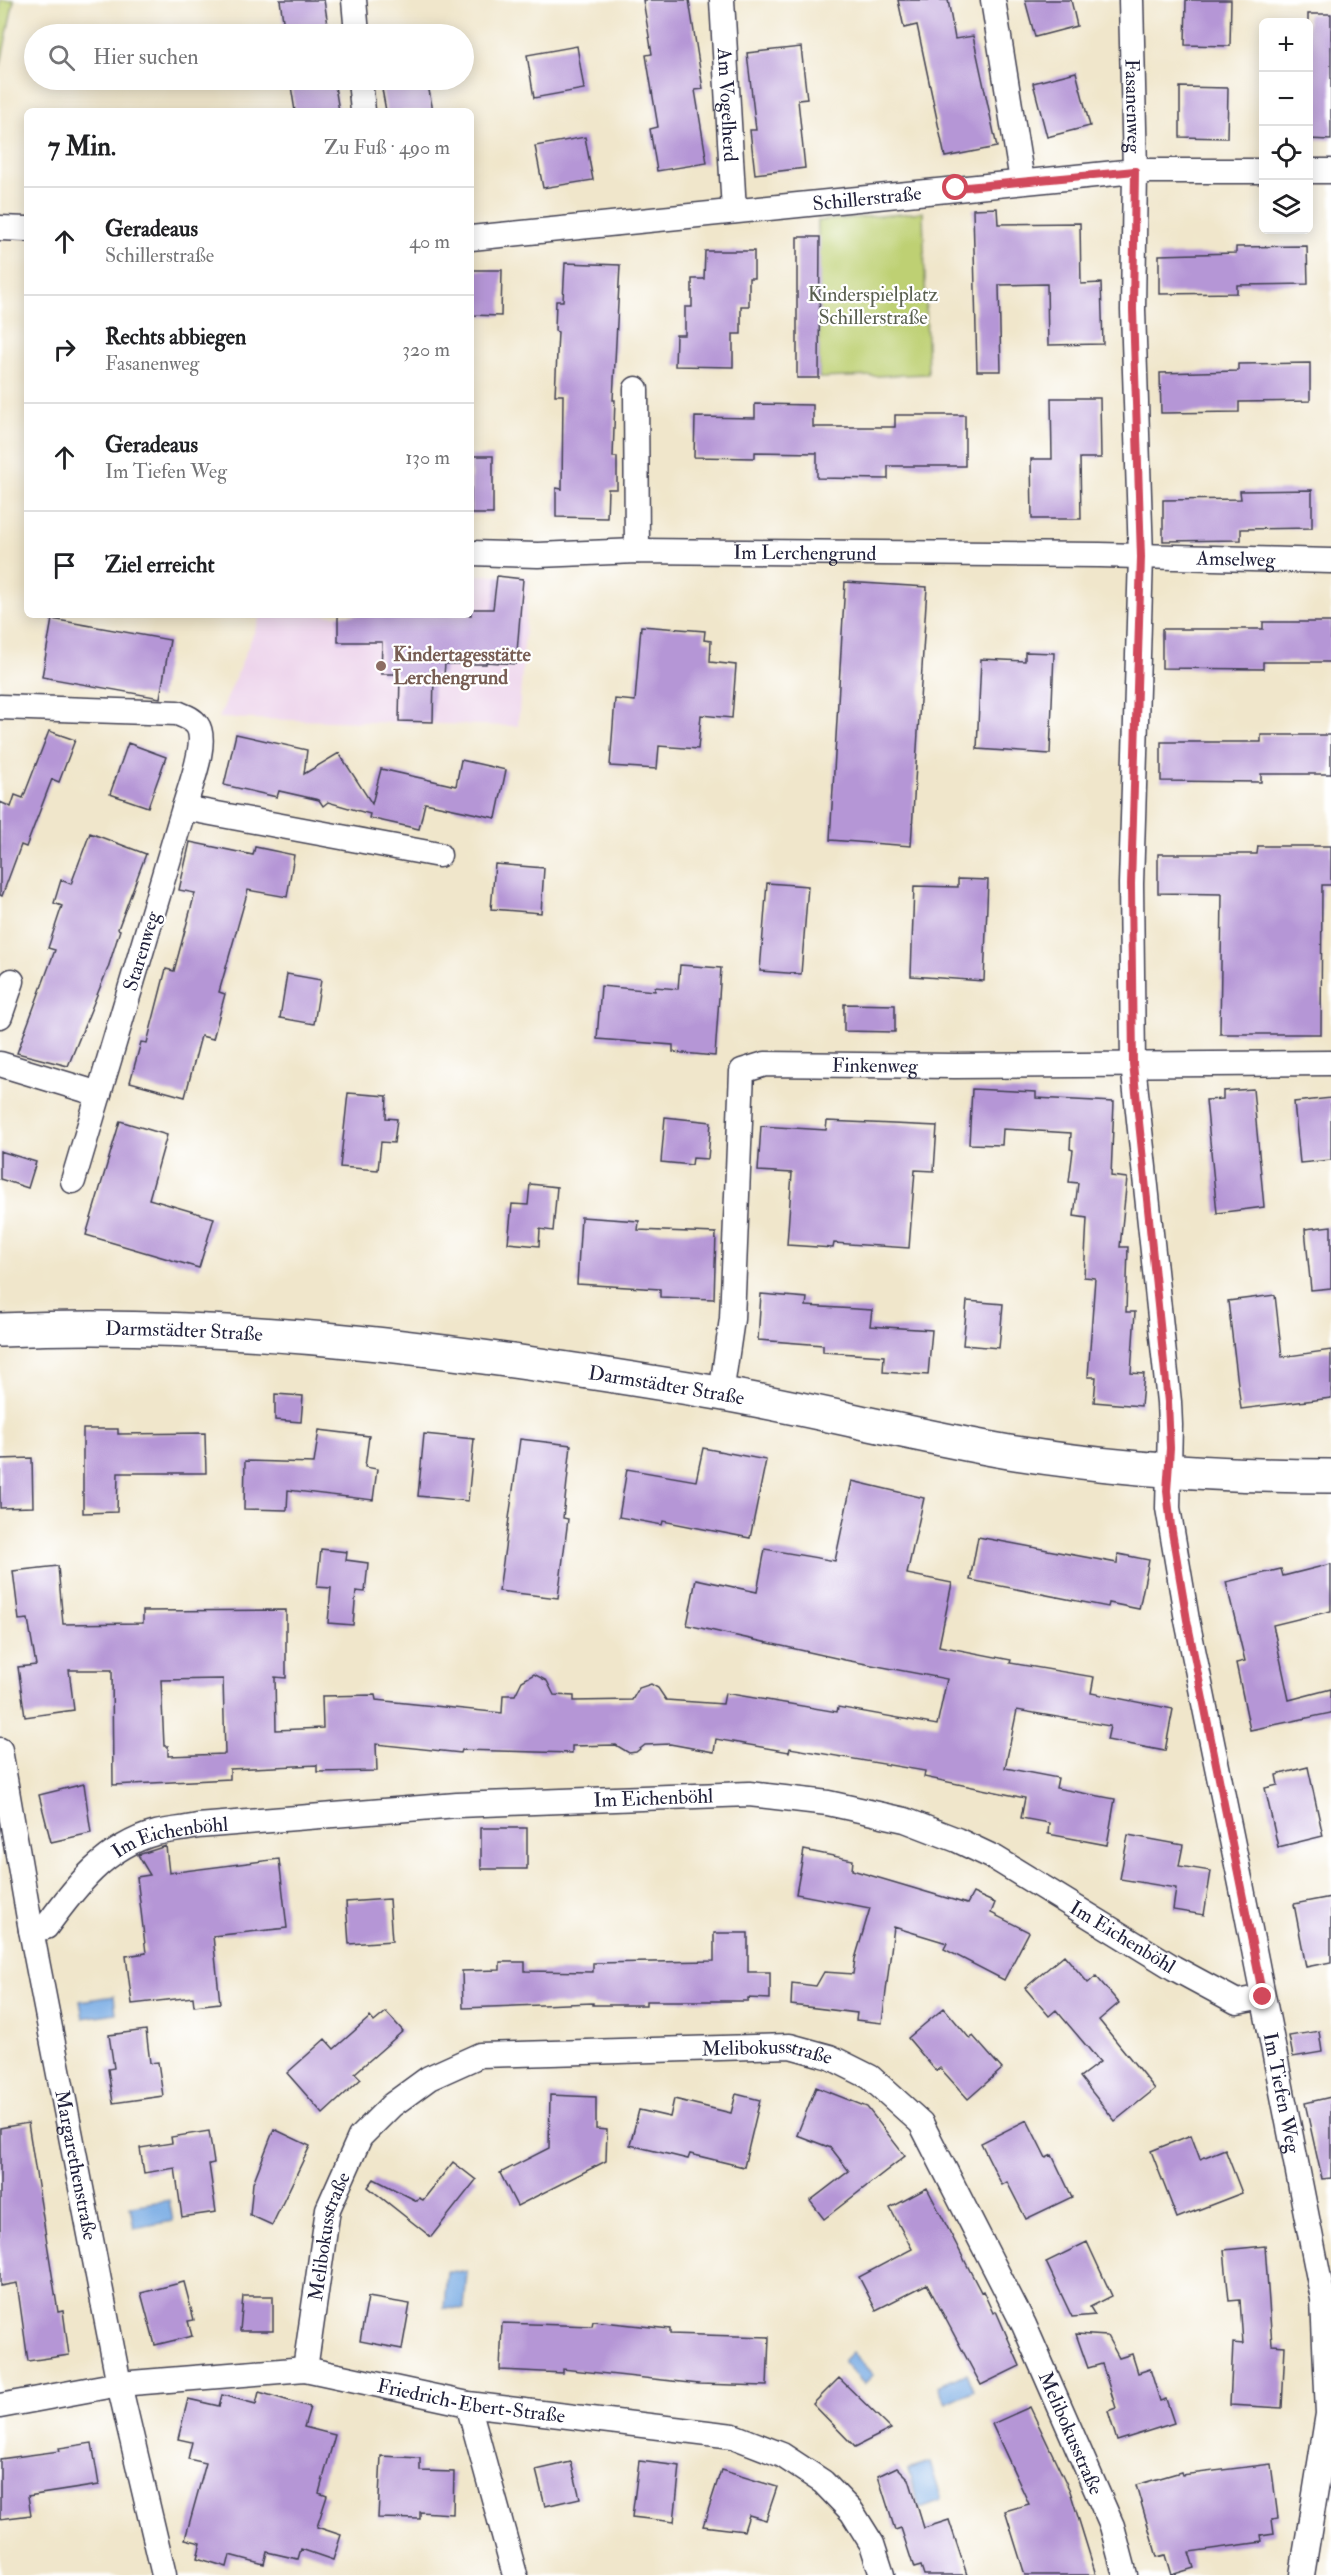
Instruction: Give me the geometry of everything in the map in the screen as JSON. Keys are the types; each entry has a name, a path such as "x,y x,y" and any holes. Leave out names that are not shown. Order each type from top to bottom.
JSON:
{"main road":[{"name":"Darmstädter Straße","path":"0,1330 153,1329 294,1336 458,1353 722,1394 987,1448 1068,1461 1169,1471 1331,1476"}],"street":[{"path":"354,0 356,24"},
{"name":"Am Vogelherd","path":"722,0 734,211"},
{"path":"993,0 1022,181"},
{"name":"Fasanenweg","path":"1131,0 1135,171 1133,310 1141,557 1131,884 1133,1064 1168,1402 1169,1471"},
{"path":"361,90 363,108"},
{"name":"Schillerstraße","path":"474,238 1135,171 1259,171"},
{"path":"1313,171 1331,171"},
{"path":"0,228 24,229"},
{"path":"636,389 637,551"},
{"name":"Im Lerchengrund","path":"474,553 538,555 637,551 1141,557"},
{"name":"Amselweg","path":"1141,557 1331,561"},
{"name":"Starenweg","path":"0,706 177,712 198,725 202,737 184,808 73,1181"},
{"path":"184,808 439,855"},
{"path":"0,1016 12,981"},
{"name":"Finkenweg","path":"722,1394 732,1319 742,1071 765,1064 1331,1063"},
{"path":"0,1064 99,1094"},
{"name":"Im Tiefen Weg","path":"1169,1471 1168,1508 1187,1620 1323,2299 1328,2414 1302,2575"},
{"name":"Margarethenstraße","path":"0,1750 31,1930 119,2384 164,2575"},
{"name":"Im Eichenböhl","path":"31,1930 46,1927 76,1884 118,1850 155,1833 198,1827 457,1805 749,1794 828,1803 894,1817 957,1840 995,1858 1174,1968 1237,2002 1263,1997"},
{"name":"Melibokusstraße","path":"305,2369 328,2209 360,2137 392,2105 429,2078 480,2055 790,2046 830,2057 870,2078 921,2123 1024,2325 1112,2526 1125,2575"},
{"name":"Friedrich-Ebert-Straße","path":"0,2406 119,2384 305,2369 468,2404 733,2436 763,2446 823,2482 852,2512 872,2544 882,2575"},
{"path":"468,2404 515,2575"}],"shaded area":[{"name":"Kindertagesstätte Lerchengrund","path":"474,575 529,576 518,726 219,718 260,618 474,618"}],"green space":[{"path":"0,0 14,0 0,68"},
{"name":"Kinderspielplatz Schillerstraße","path":"923,212 928,374 819,378 818,221"}],"water":[{"path":"114,1996 116,2013 83,2018 80,2001"},
{"path":"169,2200 173,2221 134,2228 130,2206"},
{"path":"447,2271 467,2272 464,2309 444,2308"},
{"path":"852,2352 873,2375 864,2384 843,2361"},
{"path":"967,2373 974,2390 946,2403 938,2386"},
{"path":"930,2463 942,2500 920,2508 908,2470"}],"building":[{"path":"280,0 324,0 328,24 284,24"},
{"path":"643,0 689,0 703,89 695,90 707,163 657,171 650,129 658,127 646,55 652,54"},
{"path":"898,0 948,0 955,39 973,36 997,147 945,157 917,25 904,28"},
{"path":"1025,0 1071,0 1077,26 1035,37"},
{"path":"1186,0 1231,0 1230,46 1185,45"},
{"path":"1308,14 1331,14 1331,140 1313,139 1313,18 1308,18"},
{"path":"577,46 584,89 534,98 527,55"},
{"path":"801,47 807,99 798,100 805,168 755,174 750,130 756,130 747,53"},
{"path":"1076,72 1090,126 1047,137 1033,83"},
{"path":"1180,87 1228,88 1227,138 1180,137"},
{"path":"292,90 336,90 339,108 295,108"},
{"path":"382,90 429,90 432,108 385,108"},
{"path":"585,137 593,180 543,188 535,146"},
{"path":"997,208 998,224 1080,223 1081,284 1101,283 1103,344 1048,345 1047,284 999,285 1001,371 977,371 973,209"},
{"path":"797,237 820,237 819,378 797,378"},
{"path":"1307,246 1308,284 1237,285 1237,293 1159,294 1159,255 1236,253 1236,247"},
{"path":"705,251 754,251 754,278 749,278 749,306 741,306 741,334 733,334 733,367 675,366 676,335 685,335 685,307 692,307 692,279 704,279"},
{"path":"565,263 620,265 613,400 615,400 613,457 617,457 617,489 608,489 607,518 556,517 556,488 562,489 563,395 555,395 558,332 555,331 556,301 563,301"},
{"path":"474,270 502,270 501,316 474,315"},
{"path":"1310,363 1310,401 1239,402 1239,412 1161,413 1160,373 1238,371 1238,364"},
{"path":"1051,398 1100,398 1101,458 1080,458 1081,519 1032,519 1031,459 1052,459"},
{"path":"755,404 813,405 813,427 895,427 895,415 965,415 965,466 888,466 888,479 817,478 817,453 755,452 755,458 694,457 695,417 755,418"},
{"path":"474,456 493,456 493,514 474,514"},
{"path":"1312,490 1312,528 1241,529 1241,540 1163,541 1163,500 1241,499 1240,491"},
{"path":"497,576 523,579 516,664 486,662 486,664 445,664 444,675 434,674 433,722 399,721 400,674 381,674 382,642 338,642 338,618 474,618 474,609 493,609"},
{"path":"845,582 927,587 911,846 830,840"},
{"path":"52,619 170,640 160,698 42,677"},
{"path":"1263,622 1331,622 1331,662 1263,662 1263,669 1162,668 1162,629 1263,629"},
{"path":"641,626 705,631 704,640 711,641 710,662 736,665 732,718 701,715 698,749 659,746 657,769 610,766 615,699 635,701"},
{"path":"1025,652 1054,653 1050,754 977,749 981,659 1025,661"},
{"path":"49,731 75,740 59,782 52,779 26,847 21,845 2,896 0,895 0,802 11,807 15,795 23,798"},
{"path":"236,734 307,750 304,774 339,753 372,804 381,769 456,786 461,760 506,770 496,818 425,803 419,829 369,818 370,814 328,802 323,806 319,800 279,791 277,797 224,785"},
{"path":"1261,735 1331,735 1331,774 1261,774 1261,782 1161,781 1161,742 1261,742"},
{"path":"128,743 166,757 148,807 110,794"},
{"path":"90,833 146,854 118,929 120,930 108,968 68,1066 17,1053 55,950 48,948 62,906 54,903 61,880 71,884"},
{"path":"190,842 253,855 255,847 294,855 287,897 248,890 219,992 225,994 213,1039 201,1036 185,1097 130,1082 141,1042 147,1043 166,969 174,971 195,893 179,890"},
{"path":"1258,846 1331,846 1331,885 1322,885 1321,1034 1220,1034 1222,894 1158,893 1158,854 1257,854"},
{"path":"495,864 544,868 541,913 491,909"},
{"path":"958,879 988,880 984,981 911,976 914,886 958,887"},
{"path":"767,883 808,886 801,974 760,971"},
{"path":"680,965 721,968 715,1056 673,1052 673,1045 597,1039 601,986 655,991 655,987 678,989"},
{"path":"287,974 321,980 314,1024 280,1018"},
{"path":"844,1004 895,1005 895,1032 844,1031"},
{"path":"972,1089 1036,1092 1036,1098 1114,1102 1111,1176 1127,1178 1120,1247 1128,1247 1126,1312 1135,1312 1131,1373 1144,1374 1141,1406 1094,1402 1096,1377 1088,1377 1095,1278 1084,1277 1087,1218 1074,1216 1078,1183 1069,1182 1073,1150 1070,1149 1071,1133 1003,1129 1002,1145 969,1144"},
{"path":"1253,1089 1264,1207 1217,1213 1206,1100 1223,1099 1223,1091"},
{"path":"348,1093 387,1096 386,1118 397,1119 394,1143 381,1142 378,1170 340,1167"},
{"path":"1331,1098 1331,1160 1300,1163 1294,1102"},
{"path":"665,1117 711,1122 708,1159 693,1158 692,1165 661,1162"},
{"path":"120,1121 167,1135 149,1199 214,1218 199,1268 86,1235"},
{"path":"827,1121 937,1126 934,1171 915,1170 909,1248 834,1243 833,1248 787,1245 792,1173 758,1171 761,1126 826,1130"},
{"path":"0,1151 36,1162 28,1188 0,1179"},
{"path":"530,1184 557,1187 553,1231 540,1229 539,1246 508,1243 512,1204 528,1205"},
{"path":"581,1217 639,1221 638,1230 716,1233 714,1299 660,1297 660,1289 577,1284"},
{"path":"1331,1226 1331,1288 1311,1290 1305,1229"},
{"path":"761,1294 807,1298 806,1306 872,1310 870,1326 932,1330 928,1375 883,1372 884,1356 823,1352 823,1345 758,1340"},
{"path":"1275,1295 1282,1357 1331,1350 1331,1398 1241,1409 1228,1301"},
{"path":"967,1301 1003,1304 999,1348 963,1345"},
{"path":"275,1394 303,1396 301,1422 275,1420"},
{"path":"83,1429 118,1429 118,1434 205,1433 206,1473 118,1473 117,1512 83,1513"},
{"path":"319,1430 369,1436 365,1467 377,1469 373,1500 288,1490 287,1510 244,1509 245,1461 314,1463"},
{"path":"424,1434 474,1439 468,1501 418,1496"},
{"path":"520,1439 571,1445 563,1518 568,1519 558,1598 499,1591"},
{"path":"703,1448 766,1460 750,1538 663,1521 662,1525 619,1517 627,1469 696,1481"},
{"path":"32,1458 33,1507 0,1508 0,1459"},
{"path":"852,1481 924,1498 907,1574 952,1583 939,1646 1011,1660 1010,1663 1094,1677 1091,1693 1173,1709 1165,1751 1107,1740 1110,1726 1017,1710 1005,1768 1058,1778 1056,1788 1115,1799 1107,1845 1048,1834 1049,1823 1021,1818 1025,1798 924,1777 925,1771 790,1748 789,1752 716,1739 714,1752 670,1744 645,1745 636,1752 629,1753 616,1745 572,1746 572,1753 462,1750 461,1753 376,1744 377,1771 317,1772 317,1765 230,1769 230,1779 113,1785 112,1670 69,1670 74,1710 25,1717 18,1667 36,1665 28,1619 19,1620 13,1571 58,1566 63,1624 143,1623 143,1611 286,1610 286,1678 275,1677 276,1730 323,1728 322,1696 375,1695 376,1700 502,1713 503,1695 515,1695 522,1681 534,1674 547,1681 554,1695 574,1696 574,1701 632,1700 639,1688 651,1684 658,1688 666,1700 723,1704 725,1693 837,1712 838,1707 937,1725 947,1679 845,1660 687,1625 696,1579 757,1592 765,1549 835,1561","holes":["223,1679 225,1754 168,1756 168,1746 164,1746 161,1680"]},
{"path":"978,1537 1117,1563 1118,1554 1149,1560 1139,1609 1109,1603 1108,1607 970,1580"},
{"path":"321,1549 347,1552 346,1560 368,1563 365,1592 356,1591 353,1625 328,1623 331,1588 317,1587"},
{"path":"1331,1564 1331,1611 1273,1625 1289,1700 1331,1689 1331,1713 1250,1730 1236,1663 1245,1661 1226,1582 1281,1569 1283,1576"},
{"path":"1308,1767 1323,1836 1278,1847 1265,1788 1278,1785 1276,1775"},
{"path":"84,1784 91,1833 51,1842 39,1795"},
{"path":"481,1828 527,1828 527,1869 481,1869"},
{"path":"1128,1835 1183,1845 1179,1866 1211,1871 1204,1915 1173,1910 1176,1888 1120,1879"},
{"path":"166,1846 169,1873 279,1859 287,1928 213,1936 220,2003 194,2006 193,1997 132,2004 126,1956 146,1953 137,1877 150,1875 138,1855"},
{"path":"804,1850 853,1860 852,1870 967,1904 973,1893 995,1903 991,1913 1029,1932 1004,1980 944,1949 947,1943 894,1927 882,2023 856,2020 857,2013 791,2005 792,1983 816,1986 824,1972 853,1974 855,1959 870,1908 796,1894"},
{"path":"1331,1897 1331,1962 1306,1967 1294,1904"},
{"path":"389,1899 392,1941 349,1944 346,1902"},
{"path":"714,1933 748,1933 748,1972 770,1972 770,1999 646,2001 646,2005 593,2005 593,2003 463,2008 462,1971 500,1970 500,1962 525,1962 525,1971 593,1972 593,1963 714,1961"},
{"path":"1064,1955 1088,1983 1096,1976 1119,2003 1099,2020 1155,2089 1115,2121 1080,2077 1100,2062 1056,2010 1049,2016 1025,1988"},
{"path":"944,2008 970,2039 973,2036 1002,2069 968,2099 940,2068 936,2071 908,2038"},
{"path":"386,2012 403,2031 355,2073 361,2079 323,2114 287,2073 325,2039 334,2049 370,2017 374,2022"},
{"path":"146,2030 150,2063 158,2062 163,2096 113,2103 108,2069 114,2068 109,2035"},
{"path":"1319,2031 1322,2052 1293,2057 1289,2036"},
{"path":"816,2087 867,2107 905,2156 824,2219 810,2201 849,2171 831,2148 797,2135"},
{"path":"736,2094 760,2100 744,2167 690,2154 688,2159 630,2145 639,2110 670,2117 674,2099 731,2113"},
{"path":"550,2095 596,2097 596,2129 607,2130 606,2161 517,2206 500,2173 549,2148"},
{"path":"1331,2097 1331,2178 1322,2179 1305,2103"},
{"path":"1027,2120 1046,2158 1052,2155 1072,2197 1026,2219 1007,2182 1002,2185 981,2143"},
{"path":"28,2123 58,2312 63,2311 69,2355 28,2361 17,2283 0,2286 0,2128"},
{"path":"274,2129 310,2146 272,2225 250,2215 253,2183"},
{"path":"209,2131 214,2163 209,2164 216,2212 182,2217 175,2168 144,2173 140,2148 172,2143 171,2137"},
{"path":"1191,2135 1200,2159 1225,2149 1242,2193 1177,2218 1151,2151"},
{"path":"453,2162 476,2180 431,2237 368,2187 374,2179 417,2201 419,2198 423,2200"},
{"path":"927,2188 981,2292 983,2291 993,2313 996,2311 1020,2366 981,2385 927,2284 876,2310 859,2277 912,2249 890,2208"},
{"path":"1087,2242 1112,2296 1090,2307 1095,2315 1072,2317 1046,2262"},
{"path":"1265,2246 1272,2345 1285,2346 1282,2408 1230,2405 1233,2343 1243,2344 1240,2300 1229,2301 1224,2250"},
{"path":"184,2282 194,2320 188,2321 192,2336 155,2345 141,2293"},
{"path":"243,2296 273,2296 273,2331 240,2331"},
{"path":"368,2297 410,2304 402,2349 360,2341"},
{"path":"593,2321 670,2329 670,2334 769,2337 767,2386 699,2384 563,2369 563,2373 500,2370 502,2323 592,2326"},
{"path":"1076,2334 1107,2336 1119,2358 1132,2354 1138,2373 1150,2369 1160,2401 1166,2399 1174,2423 1117,2441 1108,2411 1116,2408 1102,2364 1088,2368"},
{"path":"839,2378 891,2429 855,2447 813,2404"},
{"path":"259,2392 310,2407 304,2427 335,2435 319,2493 327,2496 317,2527 341,2535 333,2560 301,2549 298,2559 267,2552 264,2564 230,2555 227,2567 197,2558 201,2543 185,2539 206,2463 188,2459 192,2442 178,2439 188,2399 219,2406 222,2395 256,2404"},
{"path":"1030,2407 1070,2491 1096,2575 1025,2575 1005,2511 1029,2504 992,2424"},
{"path":"92,2443 99,2485 28,2496 31,2515 0,2519 0,2459 60,2451 59,2448"},
{"path":"381,2456 420,2458 420,2471 454,2472 453,2514 420,2512 420,2519 378,2518"},
{"path":"639,2461 680,2466 674,2522 632,2517"},
{"path":"571,2462 580,2498 545,2506 536,2470"},
{"path":"1271,2464 1278,2518 1272,2519 1274,2534 1261,2536 1262,2542 1189,2552 1194,2568 1171,2575 1165,2555 1157,2557 1136,2485 1181,2472 1182,2475"},
{"path":"897,2467 909,2479 924,2528 949,2520 967,2575 924,2575 921,2566 914,2568 901,2528 895,2530 878,2476"},
{"path":"721,2470 777,2487 766,2520 749,2515 744,2531 703,2526"}],"place":[{"name":"Kindertagesstätte Lerchengrund","path":"381,666"}],"route":[{"path":"956,188 1135,171 1133,310 1141,557 1131,884 1133,1064 1170,1425 1168,1508 1187,1620 1263,1997"}]}
